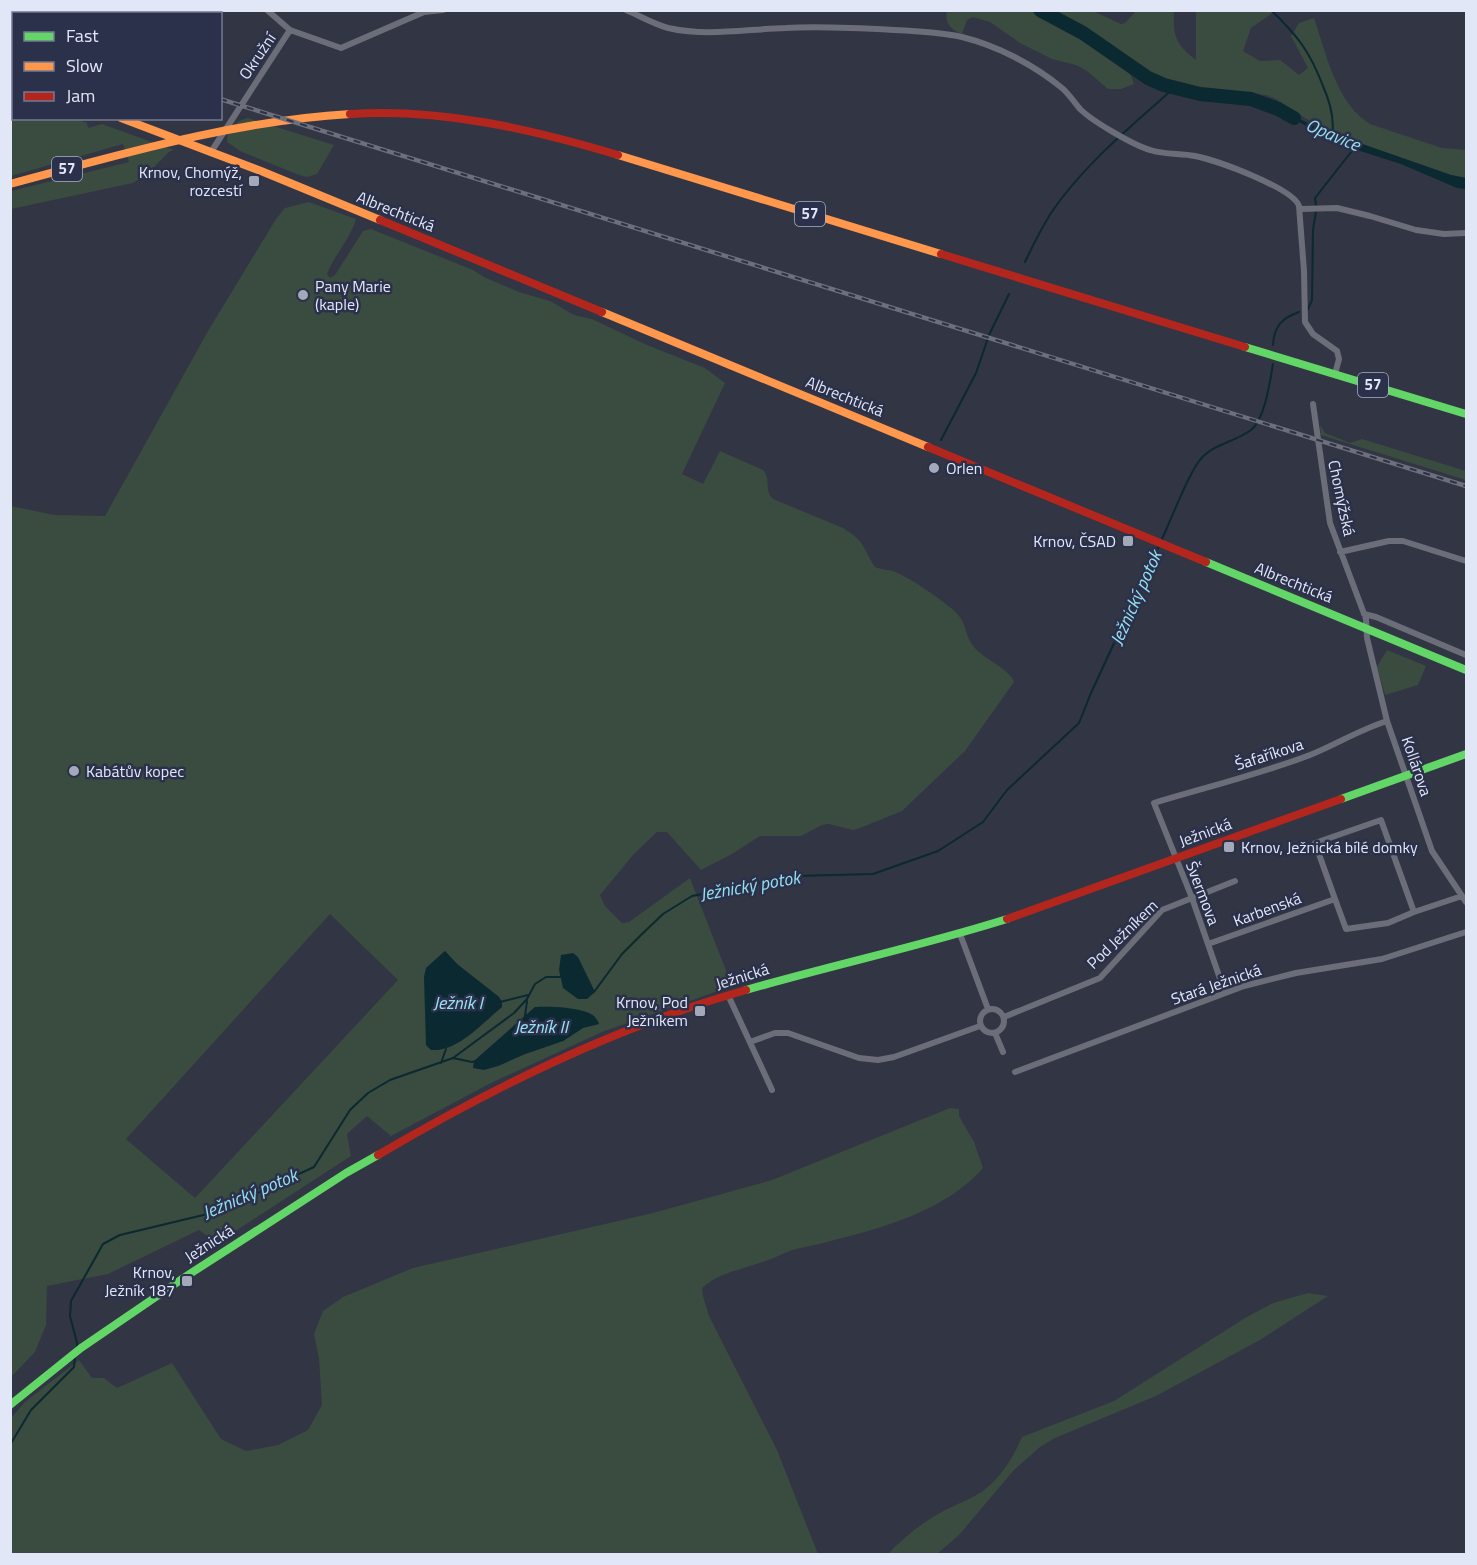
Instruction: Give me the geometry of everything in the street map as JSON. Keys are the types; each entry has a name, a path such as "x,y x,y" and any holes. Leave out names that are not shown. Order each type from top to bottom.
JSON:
{"main road":[{"name":"57","path":"10,184 123,154 251,124 290,118 345,114 414,114 450,117 511,127 565,141 1467,414"},
{"name":"Albrechtická","path":"126,120 211,152 1467,670"},
{"name":"Ježnická","path":"10,1405 81,1348 185,1277 346,1173 455,1110 530,1072 618,1034 728,995 834,965 960,934 1029,912 1467,754"}],"street":[{"name":"Okružní","path":"211,152 290,30 267,10"},
{"path":"290,30 341,48 424,12 443,10"},
{"path":"626,10 667,27 689,31 713,33 837,26 937,33 978,42 1017,59 1056,83 1087,114 1125,138 1152,151 1198,157 1247,174 1292,196 1298,202 1299,209 1304,271 1304,319 1312,334 1337,351 1339,359 1335,374"},
{"path":"1299,209 1337,208 1416,230 1444,234 1467,233"},
{"name":"Chomýžská","path":"1313,404 1330,523 1364,614 1367,629"},
{"path":"1340,552 1389,541 1403,541 1467,561"},
{"path":"1364,614 1467,655"},
{"name":"Kollárova","path":"1367,629 1367,638 1387,721 1432,851 1464,899"},
{"name":"Šafaříkova","path":"1154,803 1269,770 1313,754 1365,728 1387,721"},
{"name":"Švermova","path":"1154,803 1192,898 1225,993"},
{"path":"1414,912 1381,820 1315,843 1346,929 1388,923 1414,912 1464,899"},
{"path":"1192,898 1235,881"},
{"name":"Pod Ježníkem","path":"1004,1017 1100,978 1162,910 1192,898"},
{"name":"Karbenská","path":"1208,944 1335,899"},
{"name":"Stará Ježnická","path":"1015,1072 1244,986 1296,973 1382,959 1467,932"},
{"path":"960,934 988,1009"},
{"path":"728,995 772,1090"},
{"path":"988,1009 1000,1012 1004,1017 1001,1030 995,1033 984,1031 980,1026 982,1013 988,1009"},
{"path":"750,1042 775,1033 788,1033 859,1058 879,1060 894,1057 980,1026"},
{"path":"995,1033 1002,1052"}],"shaded area":[{"path":"947,10 1091,10 1121,24 1125,23 1136,11 1174,11 1177,39 1196,60 1196,11 1273,11 1251,28 1243,51 1260,61 1280,60 1299,75 1308,68 1291,36 1299,23 1314,18 1334,76 1349,104 1358,115 1370,124 1442,148 1466,150 1466,178 1451,175 1325,131 1266,95 1208,89 1195,95 1159,87 1130,73 1134,84 1121,89 1108,89 1087,71 1076,65 1052,59 1020,43 990,22 973,17 967,20 962,34 952,28 948,22"},
{"path":"10,100 12,100 12,120 80,120 87,123 88,128 102,124 174,150 169,152 145,176 133,183 11,209 11,191 129,162 123,144 11,176"},
{"path":"248,118 334,145 317,174 307,177 299,175 240,151 227,142 228,133 233,126"},
{"path":"309,202 356,219 350,234 330,267 327,274 330,278 335,275 363,231 371,229 473,270 519,292 550,301 574,315 592,319 647,345 705,368 725,383 682,474 703,484 720,451 763,470 773,499 843,528 860,541 875,567 891,570 908,578 947,605 962,620 968,638 974,647 1004,670 1014,682 965,751 902,811 853,830 829,824 822,825 801,836 760,836 701,870 667,832 657,832 633,855 600,895 605,906 622,923 629,922 690,878 732,986 602,1032 491,1083 391,1136 367,1116 347,1134 351,1156 217,1243 199,1230 108,1274 47,1286 46,1325 35,1352 11,1377 11,506 54,515 105,516 208,331 285,208","holes":["330,914 398,980 195,1198 126,1139","445,951 457,964 499,997 502,1007 460,1041 451,1046 431,1050 426,1045 426,968","535,1007 562,1007 583,1028 563,1041 498,1066 474,1061"]},
{"path":"1320,425 1325,433 1350,443 1362,439 1466,471 1466,480 1321,435"},
{"path":"1387,650 1426,666 1418,685 1385,695 1377,667"},
{"path":"950,1108 959,1109 959,1116 974,1142 983,1168 950,1196 931,1207 890,1224 792,1250 724,1275 702,1288 709,1316 777,1450 818,1554 11,1554 11,1418 25,1402 79,1360 92,1378 104,1378 117,1388 172,1363 221,1439 246,1451 278,1445 308,1430 322,1405 319,1359 314,1334 323,1311 343,1297 413,1268 653,1213 772,1180"},
{"path":"1308,1293 1328,1296 1260,1340 1156,1396 1055,1438 1040,1447 1014,1470 959,1535 937,1554 888,1554 930,1519 986,1488 1005,1468 1022,1437 1114,1401 1245,1318 1273,1303"}],"water":[{"name":"Opavice","path":"1278,109 1325,131 1451,175 1466,178 1466,189 1457,188 1401,164 1332,142"},
{"name":"Ježník I","path":"445,951 457,964 499,997 502,1007 460,1041 451,1046 431,1050 426,1045 424,977 426,968"},
{"path":"573,953 578,957 595,992 587,999 578,999 563,988 559,970 561,955"},
{"name":"Ježník II","path":"535,1007 557,1007 582,1011 594,1016 599,1024 583,1028 563,1041 498,1066 484,1070 473,1068 474,1061"}],"waterway":[{"path":"1040,10 1083,33 1148,78 1164,85 1200,94 1251,99 1294,118"},
{"name":"Opavice","path":"1271,10 1289,28 1313,63 1330,104 1333,122 1332,135"},
{"path":"1025,262 1051,213 1078,178 1109,146 1175,87"},
{"name":"Ježnický potok","path":"1316,205 1315,198 1355,147"},
{"name":"Ježnický potok","path":"1308,309 1312,300 1313,230 1316,211"},
{"path":"941,440 976,373 989,335 1009,294"},
{"name":"Ježnický potok","path":"1273,345 1275,333 1280,324 1299,312"},
{"name":"Ježnický potok","path":"1161,541 1187,481 1202,457 1256,425 1266,399 1273,364"},
{"name":"Ježnický potok","path":"594,992 622,954 641,935 663,914 692,896 794,876 873,874 938,851 983,822 1007,790 1079,723 1159,546"},
{"name":"Ježnický potok","path":"77,1348 70,1316 71,1301 103,1244 120,1235 216,1212 314,1167 350,1110 368,1093 390,1080 453,1058 514,1013 527,999 535,984 546,977 563,977"},
{"path":"500,1002 528,995"},
{"path":"525,1016 527,1001"},
{"path":"441,1063 446,1049"},
{"path":"453,1058 476,1061"},
{"name":"Ježnický potok","path":"10,1445 31,1410 74,1367 75,1357"}],"railway":[{"path":"222,100 1466,486"}],"traffic: fast":[{"path":"1245,347 1466,414"},
{"path":"1206,562 1466,670"},
{"path":"1341,799 1466,754"},
{"path":"746,990 1007,919"},
{"path":"10,1405 81,1348 185,1277 346,1173 378,1155"}],"traffic: slow":[{"path":"10,184 221,131 350,114"},
{"path":"126,120 261,171 380,220"},
{"path":"618,155 941,254"},
{"path":"602,312 928,447"}],"traffic: jam":[{"path":"350,114 418,114 485,122 618,155"},
{"path":"380,220 602,312"},
{"path":"941,254 1245,347"},
{"path":"928,447 1206,562"},
{"path":"1007,919 1341,799"},
{"path":"378,1155 466,1106 556,1061 650,1022 746,990"}],"place":[{"name":"Krnov, Chomýž, rozcestí","path":"254,181"},
{"name":"Pany Marie (kaple)","path":"303,295"},
{"name":"Orlen","path":"934,468"},
{"name":"Krnov, ČSAD","path":"1128,541"},
{"name":"Kabátův kopec","path":"74,771"},
{"name":"Krnov, Ježnická bílé domky","path":"1229,847"},
{"name":"Krnov, Pod Ježníkem","path":"700,1011"},
{"name":"Krnov, Ježník 187","path":"187,1281"}]}
